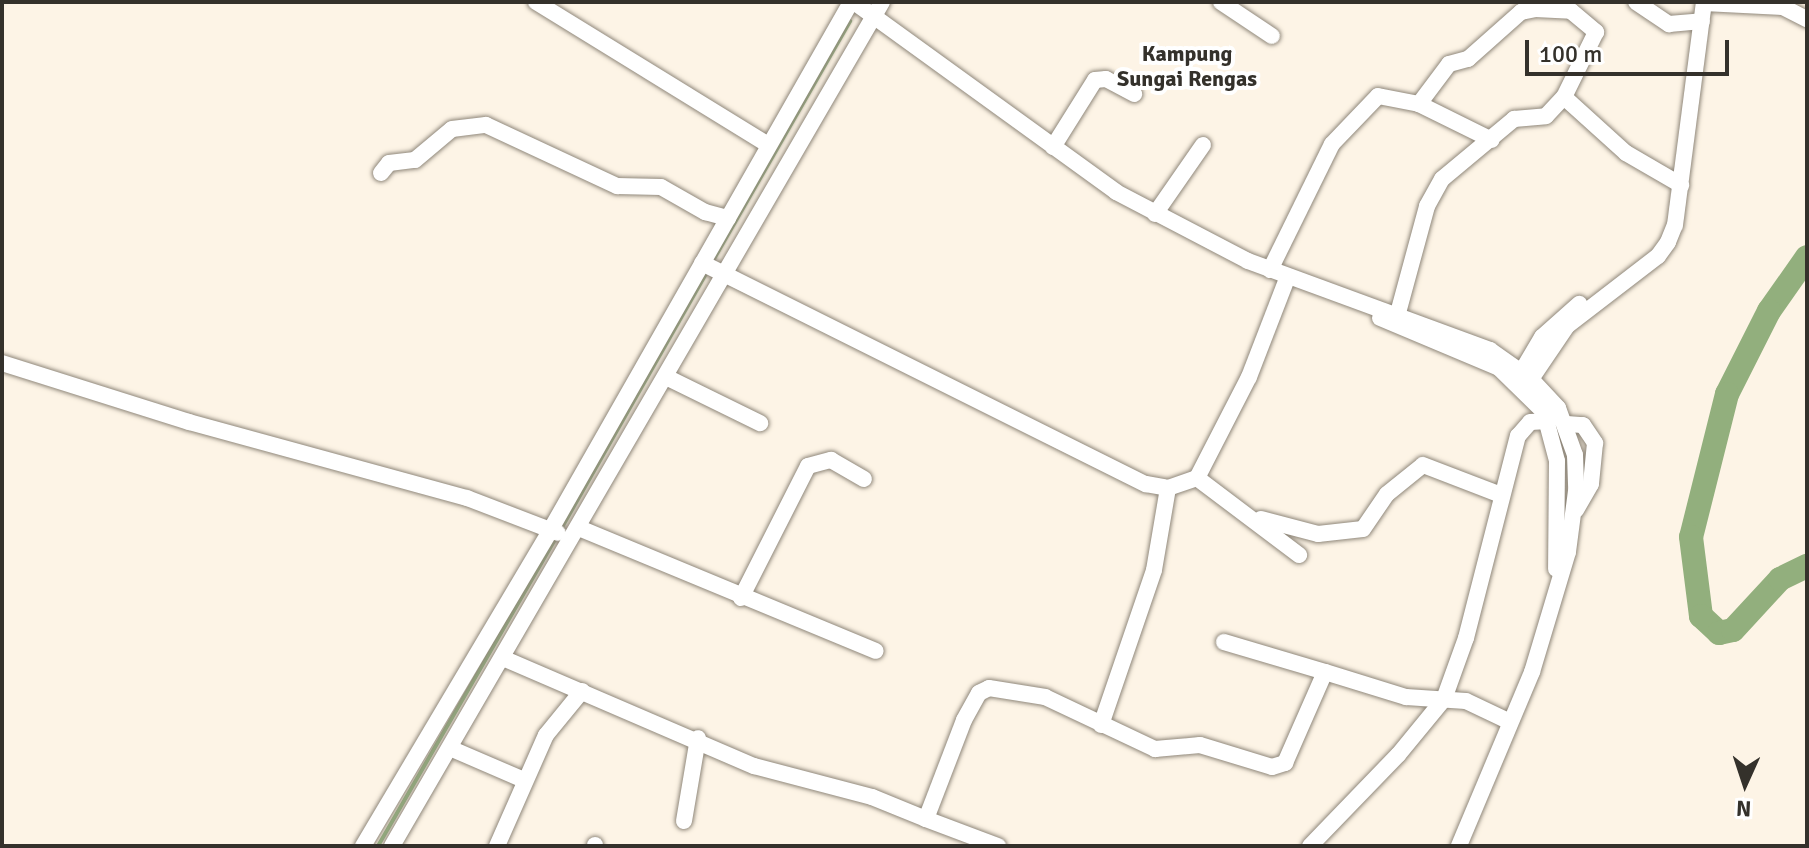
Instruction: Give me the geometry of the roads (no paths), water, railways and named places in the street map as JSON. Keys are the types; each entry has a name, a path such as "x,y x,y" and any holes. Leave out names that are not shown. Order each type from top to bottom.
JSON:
{"street":[{"path":"536,2 768,145"},
{"path":"363,846 666,377 713,268 728,218 852,2 878,9 1053,147 1155,214 1270,270 1398,313 1490,350 1520,353 1592,294 1633,277"},
{"path":"1221,2 1272,36"},
{"path":"1636,2 1669,24 1702,21"},
{"path":"1523,380 1575,319 1633,277 1668,242 1681,185 1704,2 1767,4 1792,10 1807,19"},
{"path":"389,844 452,749 505,659 565,534 713,268 878,9"},
{"path":"1398,313 1419,252 1427,206 1442,179 1514,119 1546,116 1564,97 1596,32 1571,11 1535,9 1521,12 1468,59 1449,64 1419,104"},
{"path":"1053,147 1095,80 1106,79 1134,94"},
{"path":"1270,270 1341,132 1378,96 1419,104 1492,140"},
{"path":"1564,97 1626,153 1681,185"},
{"path":"381,173 389,163 415,160 452,129 486,125 617,186 661,187 705,212 728,218"},
{"path":"1155,214 1203,145"},
{"path":"713,268 1044,438 1146,484 1168,488 1197,478 1249,377 1291,277"},
{"path":"1291,277 1523,380"},
{"path":"1523,380 1542,337"},
{"path":"1459,846 1532,672 1575,512 1575,455 1567,424 1553,414 1523,380 1490,350"},
{"path":"1547,354 1559,493 1554,593"},
{"path":"2,363 189,422 467,498 876,651"},
{"path":"666,377 760,423"},
{"path":"1310,846 1398,755 1444,699 1500,520 1501,495 1522,426 1553,414"},
{"path":"741,598 808,466 831,460 864,479"},
{"path":"1248,515 1318,534 1363,529 1387,494 1423,465 1501,495"},
{"path":"1197,478 1299,555"},
{"path":"1101,725 1154,570 1168,488"},
{"path":"1224,642 1406,697 1466,701 1510,722"},
{"path":"505,659 698,738 754,766 872,797 998,846"},
{"path":"926,819 964,720 979,693 989,688 1045,697 1155,749 1200,745 1280,766 1325,672"},
{"path":"497,846 546,735 582,691"},
{"path":"684,821 698,738"},
{"path":"452,749 524,780"}],"waterway":[{"path":"711,264 850,21"},
{"path":"1807,257 1769,311 1727,394 1691,537 1701,616 1719,633 1733,630 1780,579 1807,566"},
{"path":"561,529 707,272"},
{"path":"378,846 557,536"}],"district":[{"name":"Kampung Sungai Rengas","path":"1187,66"}]}
